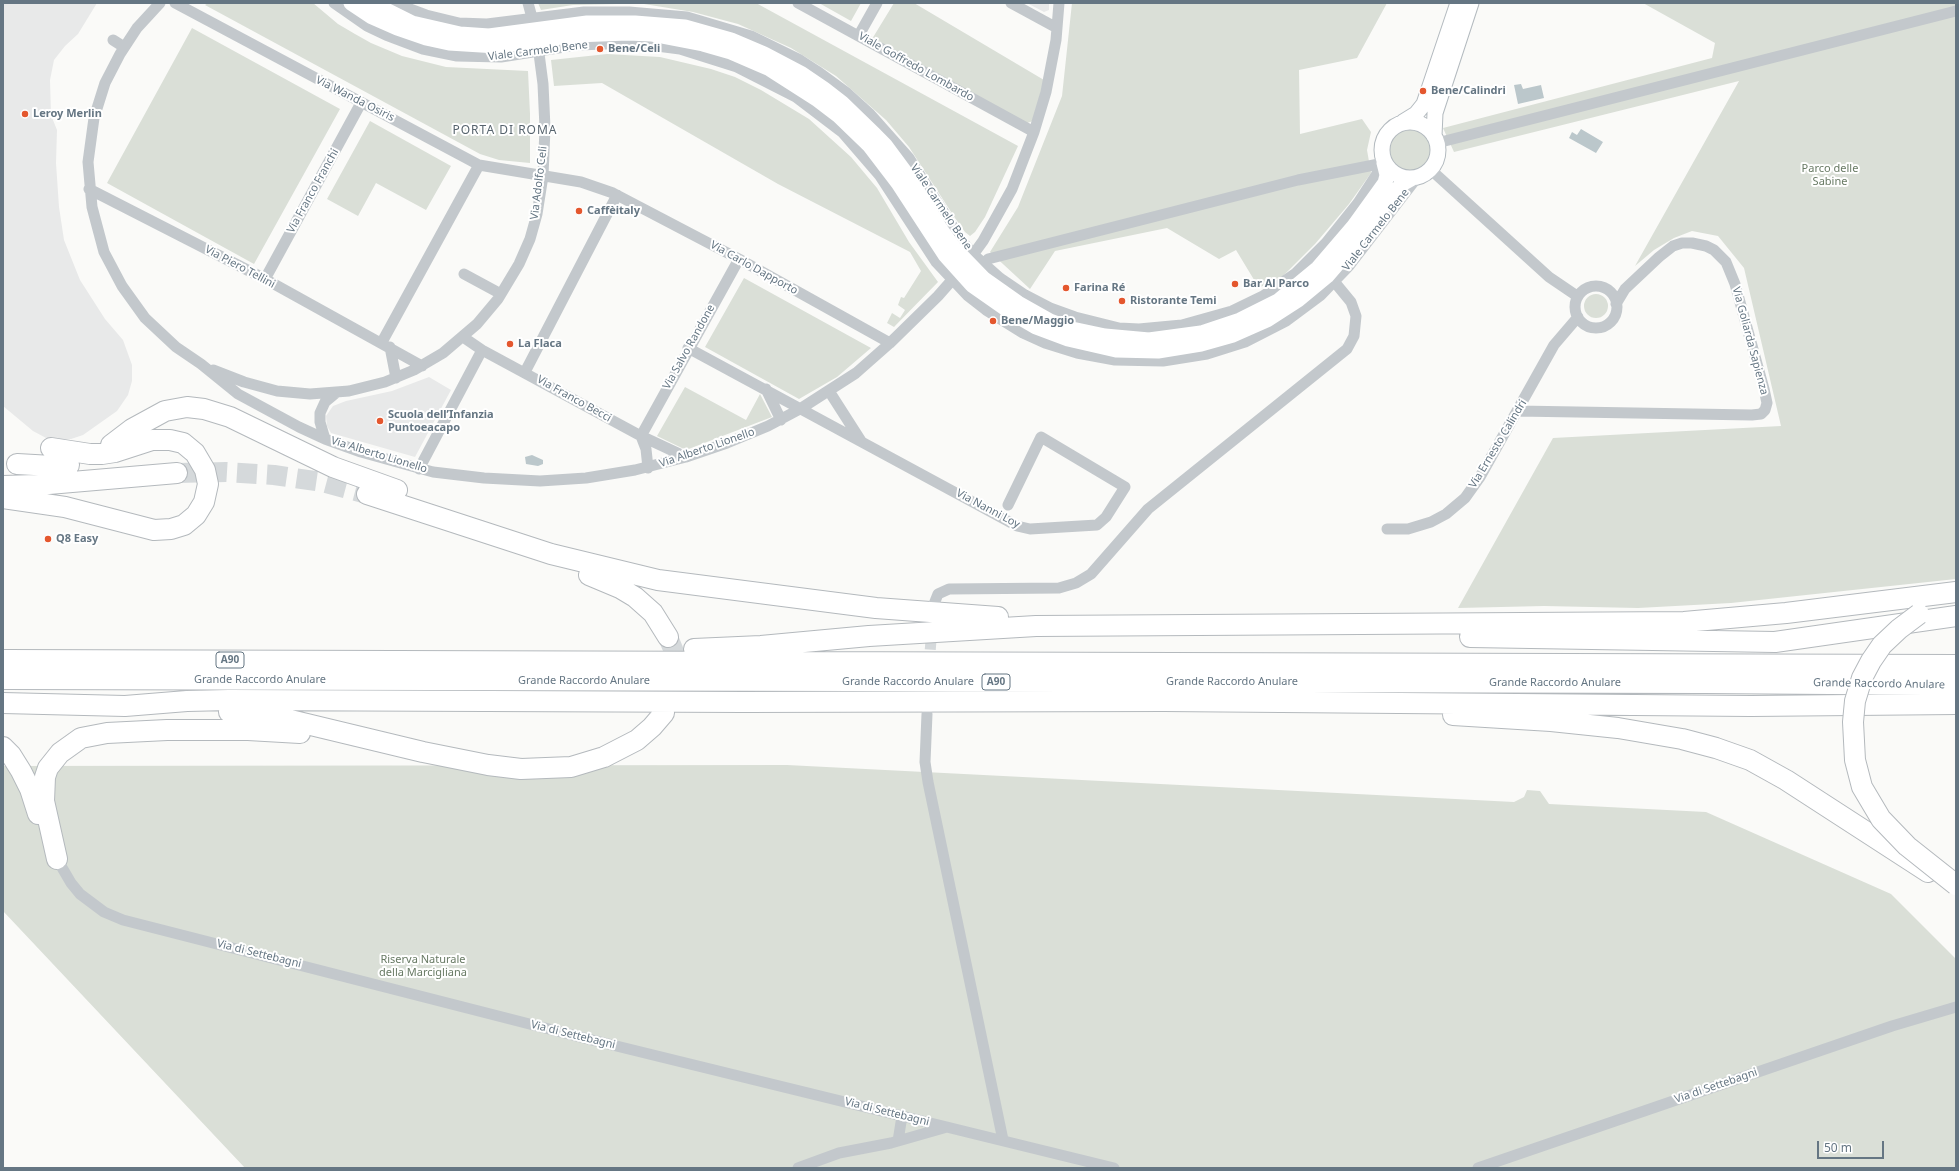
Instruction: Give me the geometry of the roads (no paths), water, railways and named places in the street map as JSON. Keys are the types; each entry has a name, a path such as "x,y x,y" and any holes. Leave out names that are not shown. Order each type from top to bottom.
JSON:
{"highway":[{"path":"111,445 132,429 165,411 190,407 211,410 230,417 333,467 559,546 608,560 746,591"},
{"path":"3,498 64,507 154,530 171,529 184,525 196,516 204,502 208,484 205,470 195,453 182,443 170,440 152,440 102,454 51,448"},
{"path":"17,464 52,466 69,465"},
{"path":"3,486 37,485 177,473"},
{"path":"367,494 556,556 658,580 876,608 1090,624"},
{"path":"470,529 625,590 653,613 668,637"},
{"path":"432,661 514,650 649,650 738,647 983,628 1090,624 1636,624 1700,621 1786,613 1956,592"},
{"path":"1956,599 1919,614 1899,629 1882,645 1871,660 1861,682 1855,705 1852,728 1857,773 1876,812 1907,846 1956,885"},
{"path":"1300,624 1418,634 1514,639 1762,643 1792,641 1956,616"},
{"name":"Grande Raccordo Anulare","path":"3,660 1956,665"},
{"name":"Grande Raccordo Anulare","path":"3,679 1705,683 1956,685"},
{"name":"Grande Raccordo Anulare","path":"3,703 125,706 222,700 736,702 1164,700 1751,706 1956,704"},
{"path":"1164,700 1522,719 1630,730 1702,744 1750,760 1819,800 1956,891"},
{"path":"125,706 260,715 300,722 399,747"},
{"path":"57,859 44,801 45,774 52,762 64,749 87,736 107,733 152,731 259,731 321,735 399,747 511,768 548,769 571,767 597,760 627,747 648,731 664,713"},
{"path":"3,748 14,759 23,775 33,799 45,838 57,859"}],"street":[{"name":"Via Alberto Lionello","path":"160,3 137,28 124,47 105,83 96,107 89,150 89,189 101,243 122,286 155,328 176,347 201,364 226,386 247,400 325,439 361,452 419,469 467,476 540,481 586,478 648,468 727,443 781,420 800,409 862,368 890,343 963,268 1009,195 1034,132 1047,87 1057,28 1059,3"},
{"name":"Via Wanda Osiris","path":"174,3 479,164 542,176"},
{"name":"Viale Carmelo Bene","path":"334,3 373,30 404,43 440,36 536,36 590,44 649,44 711,58 737,67 785,91 811,108 884,163 909,158"},
{"name":"Viale Carmelo Bene","path":"351,3 385,23 440,36"},
{"name":"Viale Carmelo Bene","path":"372,3 440,36 491,58 536,36 600,23 658,25 687,17 740,32 800,60 832,82 862,106 909,158 962,241 963,268"},
{"name":"Viale Carmelo Bene","path":"394,3 440,36"},
{"name":"Via Adolfo Celi","path":"201,364 230,377 270,389 300,394 357,390 396,378 443,354 464,337 483,318 501,294 521,259 532,231 538,209 542,176 544,115 536,36 528,3"},
{"name":"Viale Goffredo Lombardo","path":"798,3 1034,132"},
{"path":"859,35 877,3"},
{"path":"1010,3 1057,28"},
{"path":"1458,3 1424,104 1416,114 1395,126 1384,138 1381,151 1384,163 1395,175 1414,178 1430,170 1437,157 1436,113 1471,3"},
{"path":"1436,139 1956,11"},
{"path":"649,44 658,25"},
{"name":"Viale Carmelo Bene","path":"658,25 688,40 731,52 768,68 796,84 839,116 869,145 884,163 902,188 944,255 963,268 985,295 1036,327 1070,334 1149,340 1170,339 1216,329 1261,310 1300,284 1318,268 1346,237 1384,185 1387,175 1384,163"},
{"path":"114,40 124,47"},
{"name":"Via Franco Franchi","path":"265,279 361,103"},
{"path":"1403,122 1421,124 1428,129 1436,139"},
{"path":"988,259 1298,180 1384,163"},
{"path":"396,378 386,345 479,164"},
{"path":"1430,170 1549,277 1578,296"},
{"name":"Via Carlo Dapporto","path":"542,176 588,183 617,195 739,259 890,343"},
{"name":"Viale Carmelo Bene","path":"963,268 1000,278 1025,295 1050,308 1070,334 1116,350 1158,351 1202,344 1251,328 1292,305 1327,276 1352,247 1392,194 1402,184 1414,178"},
{"name":"Via Piero Tellini","path":"89,189 265,279 422,366"},
{"path":"524,372 617,195"},
{"name":"Via Goliarda Sapienza","path":"1518,411 1752,415 1761,414 1765,410 1767,403 1764,389 1735,284 1726,262 1714,250 1706,246 1692,243 1682,243 1674,246 1659,257 1625,289 1616,304"},
{"name":"Via Salvo Randone","path":"641,436 688,348 739,259"},
{"path":"464,274 501,294"},
{"path":"934,604 938,594 949,589 1059,588 1076,583 1091,574 1152,506 1347,349 1354,336 1356,316 1351,302 1337,285"},
{"path":"1600,286 1611,292 1616,304 1613,318 1602,326 1588,326 1578,317 1575,303 1578,296 1587,288 1600,286"},
{"name":"Via Ernesto Calindri","path":"1387,529 1408,529 1420,526 1439,518 1465,498 1480,477 1554,345 1578,317"},
{"name":"Via Franco Becci","path":"464,337 482,350 641,436 686,457"},
{"name":"Via Nanni Loy","path":"688,348 1023,528 1097,525 1106,517 1125,487 1041,437 1008,505"},
{"path":"419,469 482,350"},
{"path":"766,389 781,420"},
{"name":"Via Nanni Loy","path":"829,391 862,442"},
{"path":"325,439 320,422 320,413 325,402 337,392"},
{"path":"641,436 647,454 648,468"},
{"path":"927,714 925,762 928,782 1003,1140"},
{"name":"Via di Settebagni","path":"57,859 67,878 80,894 104,912 123,920 592,1040 1114,1168"},
{"name":"Via di Settebagni","path":"1478,1168 1892,1026 1956,1007"},
{"path":"898,1141 902,1116"},
{"path":"798,1168 839,1153 898,1141 947,1127"}],"tunnel":[{"path":"177,473 226,472 274,475 322,482 367,494"},
{"path":"929,666 932,627"},
{"path":"668,637 675,654 678,678"}],"place":[{"name":"Bene/Celi","path":"600,49"},
{"name":"Bene/Calindri","path":"1423,91"},
{"name":"Leroy Merlin","path":"25,114"},
{"name":"Caffèitaly","path":"579,211"},
{"name":"Bar Al Parco","path":"1235,284"},
{"name":"Farina Ré","path":"1066,288"},
{"name":"Ristorante Temi","path":"1122,301"},
{"name":"Bene/Maggio","path":"993,321"},
{"name":"La Flaca","path":"510,344"},
{"name":"Scuola dell’Infanzia Puntoeacapo","path":"380,421"},
{"name":"Q8 Easy","path":"48,539"}],"district":[{"name":"PORTA DI ROMA","path":"505,131"}],"park label":[{"name":"Parco delle Sabine","path":"1830,175"},
{"name":"Riserva Naturale della Marcigliana","path":"423,966"}]}
